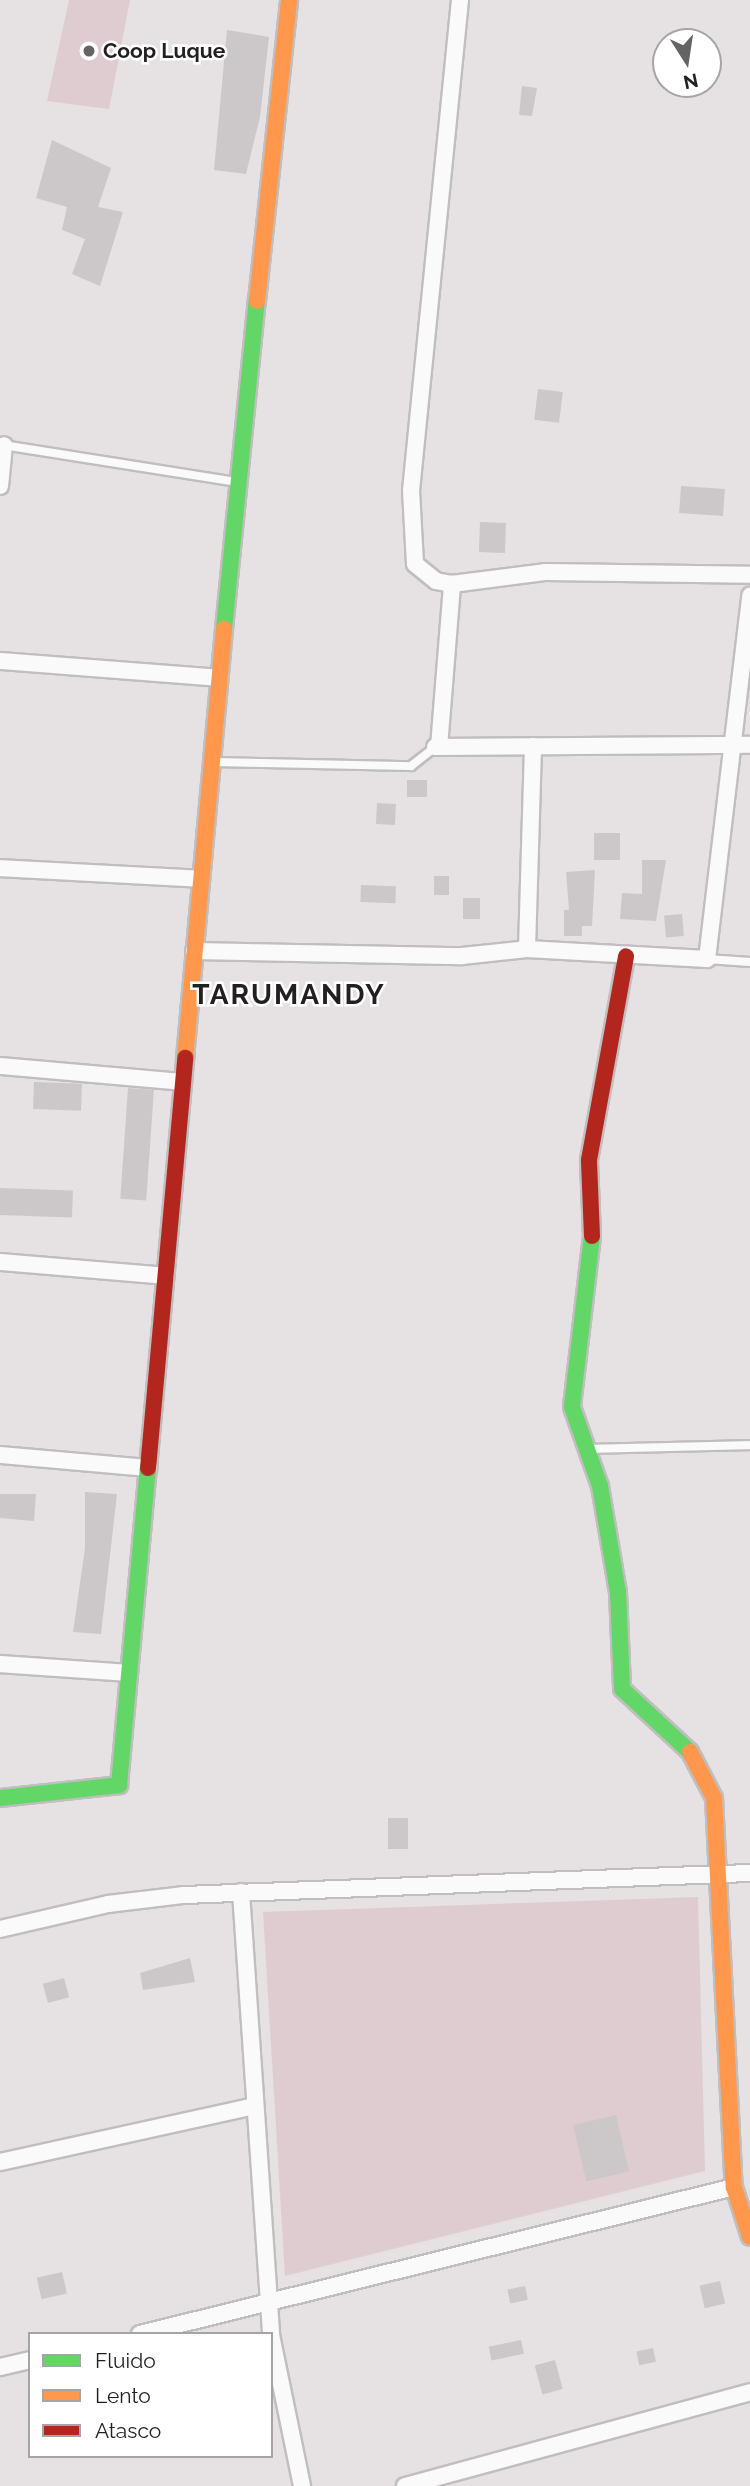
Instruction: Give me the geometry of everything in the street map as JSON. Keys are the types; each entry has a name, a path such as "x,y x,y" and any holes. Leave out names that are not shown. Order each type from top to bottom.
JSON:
{"street":[{"path":"0,1798 119,1785 237,482 289,0"},
{"path":"460,0 411,490 415,564 429,577 452,584 546,572 750,575"},
{"path":"0,486 2,445"},
{"path":"452,584 437,747 750,745"},
{"path":"194,951 462,956 527,950 707,960 750,596"},
{"path":"0,661 219,678"},
{"path":"527,950 533,746"},
{"path":"0,868 201,879"},
{"path":"625,956 589,1160 593,1253 572,1406 600,1486 618,1592 622,1689 697,1759 708,1776 714,1798 734,2188 750,2237"},
{"path":"0,1066 182,1082"},
{"path":"0,1262 165,1276"},
{"path":"0,1455 148,1468"},
{"path":"0,1664 129,1673"},
{"path":"0,1928 108,1904 242,1892 750,1873"},
{"path":"242,1892 265,2304 271,2332"},
{"path":"0,2162 255,2106"},
{"path":"148,2332 734,2188"},
{"path":"273,2344 302,2486"},
{"path":"0,2367 28,2360"},
{"path":"405,2486 750,2392"}],"lane":[{"path":"2,445 237,482"},
{"path":"211,761 411,766 437,747"},
{"path":"707,960 750,962"},
{"path":"588,1449 750,1445"}],"shaded area":[{"name":"Coop Luque","path":"69,0 130,0 109,109 47,101"},
{"path":"698,1897 705,2171 285,2276 263,1912"}],"building":[{"path":"227,30 269,37 260,117 246,174 214,170"},
{"path":"522,86 537,88 532,116 519,115"},
{"path":"52,140 111,168 98,207 123,212 100,286 72,274 85,239 62,230 67,207 36,198"},
{"path":"538,389 563,392 559,423 534,420"},
{"path":"681,486 725,489 723,516 679,513"},
{"path":"480,522 506,523 505,553 479,552"},
{"path":"407,780 427,780 427,797 407,797"},
{"path":"377,803 396,804 395,825 376,824"},
{"path":"594,833 620,833 620,860 594,860"},
{"path":"642,860 666,860 656,921 620,919 622,893 642,894"},
{"path":"595,870 592,926 582,926 582,936 564,936 564,910 569,910 566,872"},
{"path":"434,876 449,876 449,895 434,895"},
{"path":"361,885 396,886 395,903 360,902"},
{"path":"463,898 480,898 480,919 463,919"},
{"path":"682,914 684,936 666,937 664,916"},
{"path":"34,1082 82,1084 81,1111 33,1109"},
{"path":"128,1088 154,1090 146,1201 120,1199"},
{"path":"0,1188 73,1191 72,1218 0,1215"},
{"path":"85,1492 117,1494 101,1634 73,1632 85,1548"},
{"path":"0,1494 36,1494 34,1521 0,1518"},
{"path":"388,1818 408,1818 408,1849 388,1849"},
{"path":"190,1958 195,1982 143,1990 140,1973"},
{"path":"64,1978 69,1997 48,2003 43,1984"},
{"path":"616,2115 629,2172 586,2181 573,2125"},
{"path":"62,2272 67,2293 42,2299 37,2278"},
{"path":"720,2281 725,2303 705,2308 700,2286"},
{"path":"525,2286 528,2300 510,2303 507,2290"},
{"path":"521,2340 524,2354 492,2361 489,2347"},
{"path":"653,2348 656,2362 639,2365 636,2352"},
{"path":"555,2360 563,2389 542,2394 535,2365"}],"traffic: fast":[{"path":"224,629 257,301"},
{"path":"592,1236 572,1407 600,1486 618,1592 622,1689 690,1752"},
{"path":"0,1798 119,1785 148,1468"}],"traffic: slow":[{"path":"257,301 289,0"},
{"path":"185,1058 224,629"},
{"path":"690,1752 714,1798 734,2187 750,2237"}],"traffic: jam":[{"path":"592,1236 589,1160 626,956"},
{"path":"148,1468 185,1058"}],"place":[{"name":"Coop Luque","path":"89,51"}],"district":[{"name":"TARUMANDY","path":"289,995"}]}
